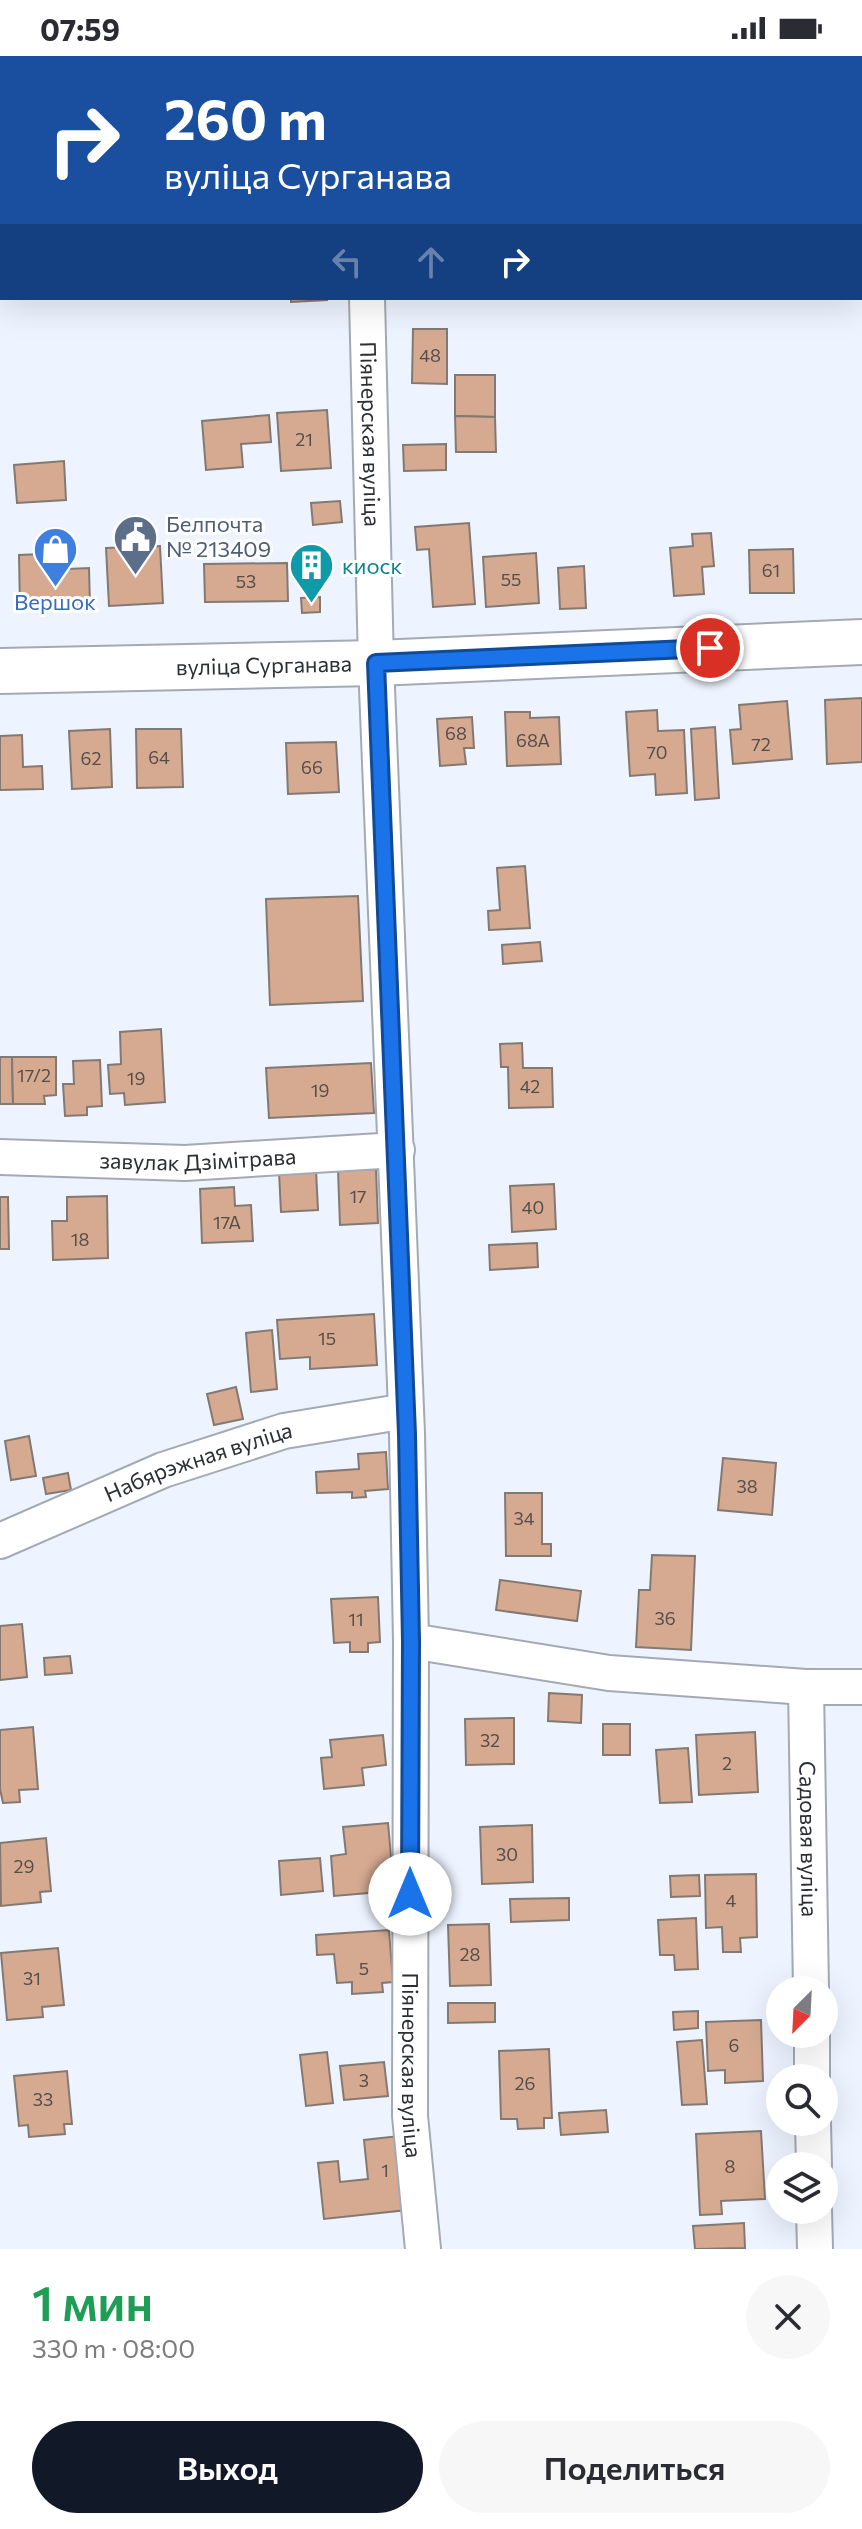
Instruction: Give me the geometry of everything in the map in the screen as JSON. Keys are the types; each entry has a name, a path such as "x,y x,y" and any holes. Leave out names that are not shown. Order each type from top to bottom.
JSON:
{"main road":[{"name":"вуліца Сурганава","path":"0,671 376,663 862,642"}],"street":[{"name":"Піянерская вуліца","path":"367,300 376,663 406,1411 411,1641 410,2116 423,2249"},
{"name":"завулак Дзімітрава","path":"0,1157 185,1163 397,1150"},
{"name":"Набярэжная вуліца","path":"0,1541 163,1470 268,1436 406,1411"},
{"path":"411,1641 609,1673 806,1687 862,1687"},
{"name":"Садовая вуліца","path":"806,1687 811,1976"},
{"path":"814,2224 815,2249"}],"building":[{"path":"413,329 447,329 447,384 412,383"},
{"path":"455,375 495,375 495,417 455,416"},
{"path":"327,410 331,468 281,471 277,413"},
{"path":"269,415 271,442 241,444 243,467 206,470 202,421"},
{"path":"455,416 495,417 496,452 456,452"},
{"path":"446,444 446,470 404,471 403,445"},
{"path":"64,461 66,500 17,503 14,465"},
{"path":"340,501 342,522 313,525 311,503"},
{"path":"469,523 475,604 433,607 429,549 417,550 415,527"},
{"path":"711,533 714,566 702,567 704,594 674,596 670,548 693,546 692,534"},
{"name":"Белпочта № 213409","path":"160,546 163,603 109,606 106,548"},
{"path":"793,549 794,593 750,593 749,550"},
{"path":"536,553 539,603 486,607 483,557"},
{"name":"Вершок","path":"43,554 44,570 89,568 90,607 20,608 19,555"},
{"path":"287,563 288,601 205,602 204,564"},
{"path":"584,566 586,608 560,609 558,568"},
{"name":"киоск","path":"320,597 320,612 302,613 301,598"},
{"path":"862,698 862,762 827,764 825,700"},
{"path":"787,701 792,759 733,764 730,730 741,729 739,705"},
{"path":"657,710 658,731 684,730 687,793 656,795 655,774 630,776 626,712"},
{"path":"505,712 530,712 530,718 559,717 561,764 507,766"},
{"path":"472,717 474,748 464,748 466,764 440,766 437,719"},
{"path":"715,727 719,798 695,800 691,729"},
{"path":"110,729 112,787 72,789 69,731"},
{"path":"136,729 181,729 183,787 137,788"},
{"path":"22,735 23,767 42,766 43,789 0,790 0,736"},
{"path":"336,742 339,792 288,794 286,743"},
{"path":"525,866 530,928 489,930 488,911 500,910 497,868"},
{"path":"358,896 363,1001 270,1005 266,899"},
{"path":"540,942 542,961 503,964 502,945"},
{"path":"161,1029 165,1102 125,1105 124,1093 110,1094 108,1065 121,1064 120,1032"},
{"path":"522,1043 523,1068 552,1068 553,1107 509,1108 508,1067 501,1067 500,1044"},
{"path":"0,1057 12,1057 13,1104 0,1104"},
{"path":"12,1057 56,1057 56,1095 44,1096 45,1104 13,1104"},
{"path":"100,1060 102,1106 87,1107 87,1115 65,1116 63,1084 74,1084 73,1061"},
{"path":"371,1063 374,1113 269,1118 266,1068"},
{"path":"376,1169 378,1223 340,1225 338,1170"},
{"path":"316,1170 318,1210 281,1212 279,1172"},
{"path":"554,1184 556,1229 512,1232 510,1186"},
{"path":"234,1187 235,1206 251,1205 253,1241 202,1243 200,1189"},
{"path":"107,1196 108,1258 53,1260 52,1221 67,1221 67,1197"},
{"path":"0,1197 8,1197 9,1249 0,1249"},
{"path":"537,1243 538,1267 490,1270 489,1245"},
{"path":"374,1314 377,1365 310,1369 310,1357 280,1359 277,1320"},
{"path":"272,1330 277,1389 251,1392 246,1333"},
{"path":"236,1387 243,1419 214,1425 207,1394"},
{"path":"29,1436 36,1476 11,1480 5,1441"},
{"path":"386,1452 388,1489 365,1491 366,1497 352,1498 352,1492 317,1493 316,1472 359,1469 358,1454"},
{"path":"723,1458 776,1463 772,1515 718,1510"},
{"path":"68,1473 71,1490 46,1494 43,1478"},
{"path":"505,1493 542,1493 542,1544 551,1544 551,1556 506,1556"},
{"path":"652,1555 695,1556 691,1650 636,1647 639,1590 650,1590"},
{"path":"500,1580 581,1591 577,1621 496,1610"},
{"path":"378,1597 380,1642 368,1643 368,1652 350,1652 350,1642 334,1643 331,1599"},
{"path":"22,1624 27,1677 0,1680 0,1626"},
{"path":"70,1656 72,1673 45,1675 44,1658"},
{"path":"549,1693 582,1695 581,1723 548,1721"},
{"path":"514,1718 514,1764 466,1765 465,1719"},
{"path":"603,1724 630,1724 630,1755 603,1755"},
{"path":"33,1727 38,1789 19,1790 20,1802 3,1803 0,1789 0,1730"},
{"path":"755,1732 758,1792 699,1795 696,1735"},
{"path":"383,1735 386,1765 362,1768 364,1785 324,1789 321,1758 332,1757 330,1740"},
{"path":"688,1748 692,1802 660,1803 656,1750"},
{"path":"388,1823 392,1868 378,1870 380,1892 334,1896 331,1856 346,1854 343,1827"},
{"path":"532,1825 533,1882 482,1884 480,1827"},
{"path":"46,1838 51,1891 40,1892 41,1902 1,1906 0,1843"},
{"path":"320,1858 323,1891 281,1895 279,1861"},
{"path":"756,1874 757,1937 740,1938 741,1952 723,1952 722,1927 706,1928 705,1875"},
{"path":"699,1875 700,1896 671,1897 670,1876"},
{"path":"569,1898 569,1920 511,1922 510,1899"},
{"path":"696,1918 698,1969 675,1970 674,1955 660,1955 658,1920"},
{"path":"489,1924 491,1985 450,1986 448,1925"},
{"path":"389,1930 393,1982 382,1983 383,1992 352,1994 352,1982 337,1983 334,1954 317,1955 316,1935"},
{"path":"58,1948 64,2005 42,2007 43,2017 7,2020 1,1953"},
{"path":"448,2003 495,2003 495,2022 448,2023"},
{"path":"698,2011 698,2028 674,2030 673,2012"},
{"path":"761,2020 763,2081 725,2083 725,2070 708,2071 706,2022"},
{"path":"702,2040 707,2104 682,2105 677,2042"},
{"path":"549,2049 552,2118 544,2118 544,2128 518,2129 517,2119 501,2119 499,2051"},
{"path":"327,2052 333,2103 306,2106 300,2055"},
{"path":"384,2062 388,2096 344,2100 340,2066"},
{"path":"67,2071 72,2124 64,2124 65,2134 29,2137 28,2125 19,2126 14,2076"},
{"path":"606,2110 608,2132 561,2135 559,2113"},
{"path":"761,2131 765,2199 721,2201 722,2214 700,2215 696,2134"},
{"path":"399,2136 407,2210 324,2219 318,2163 338,2161 340,2182 368,2179 364,2140"},
{"path":"744,2223 745,2248 695,2249 693,2226"}],"place":[{"name":"Белпочта № 213409","path":"135,576"},
{"name":"Вершок","path":"55,588"},
{"name":"киоск","path":"311,605"}],"route":[{"path":"410,1894 411,1641 407,1434 376,663 710,648"}]}
